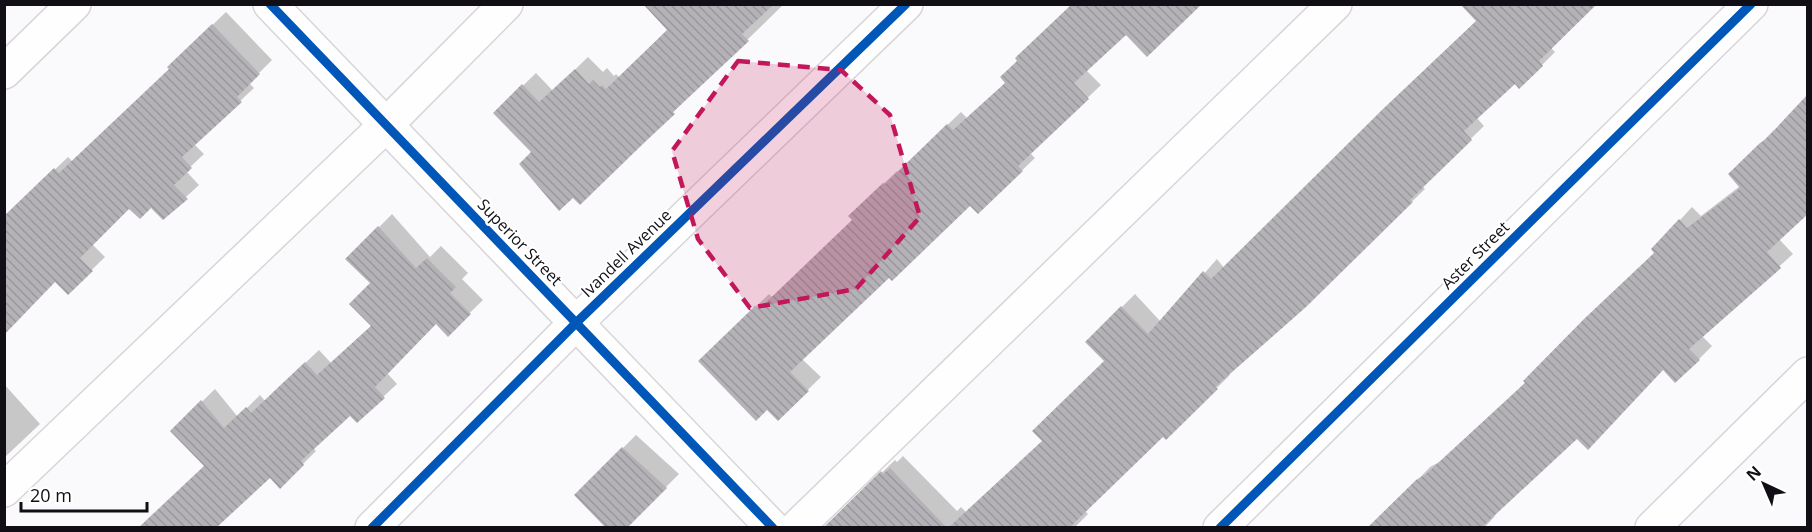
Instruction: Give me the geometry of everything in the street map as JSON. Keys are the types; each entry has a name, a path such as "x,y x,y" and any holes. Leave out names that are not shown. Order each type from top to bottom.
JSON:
{"street":[{"path":"4,72 74,4"},
{"name":"Superior Street","path":"270,4 773,528"},
{"path":"4,490 386,125 506,4"},
{"name":"Ivandell Avenue","path":"372,528 576,322 906,4"},
{"path":"796,528 1335,4"},
{"name":"Aster Street","path":"1220,528 1751,4"},
{"path":"1652,528 1808,374"}],"highlighted area":[{"path":"738,61 841,70 890,115 920,217 856,289 750,308 698,239 672,151"}],"building":[{"path":"643,4 774,4 742,34 749,41 673,112 675,114 580,205 573,198 559,211 519,164 531,152 493,113 522,84 539,102 575,69 589,84 593,80 606,89 667,30"},
{"path":"1072,4 1202,4 1147,57 1126,35 1074,83 1089,99 1018,166 1023,171 978,214 970,206 892,281 889,278 790,372 809,391 778,421 767,410 756,421 698,361 755,306 759,309 852,220 848,216 947,124 953,130 1005,83 1000,77 1017,61 1015,58"},
{"path":"1460,4 1597,4 1539,61 1543,66 1519,89 1515,84 1464,131 1472,140 1410,200 1413,202 1306,307 1215,387 1218,389 1166,440 1163,437 1069,528 948,528 1042,441 1032,431 1104,361 1085,342 1121,306 1148,334 1203,271 1211,279 1383,109 1476,21"},
{"path":"212,24 260,74 237,97 242,102 182,157 192,168 174,185 188,199 163,220 151,208 140,219 129,209 80,258 93,271 68,295 55,282 4,335 4,216 54,168 59,173 169,69 167,67"},
{"path":"1808,94 1808,214 1767,252 1781,268 1689,349 1700,360 1675,383 1663,370 1588,450 1577,439 1481,528 1367,528 1416,480 1426,474 1525,383 1523,381 1584,319 1654,253 1651,249 1679,219 1687,228 1740,188 1728,174 1765,140"},
{"path":"378,226 416,268 427,258 456,287 450,293 471,314 448,337 436,324 375,387 385,398 357,423 350,416 301,461 304,465 280,489 270,478 216,528 138,528 204,466 170,431 201,400 224,428 246,407 251,413 305,362 317,375 371,326 349,304 370,283 345,259"},
{"path":"622,447 667,488 627,528 606,528 574,495"},
{"path":"890,468 947,528 823,528 881,471 883,474"}],"cycle path":[{"path":"270,4 773,528"},
{"path":"372,528 577,322 906,4"},
{"path":"1220,528 1751,4"}]}
